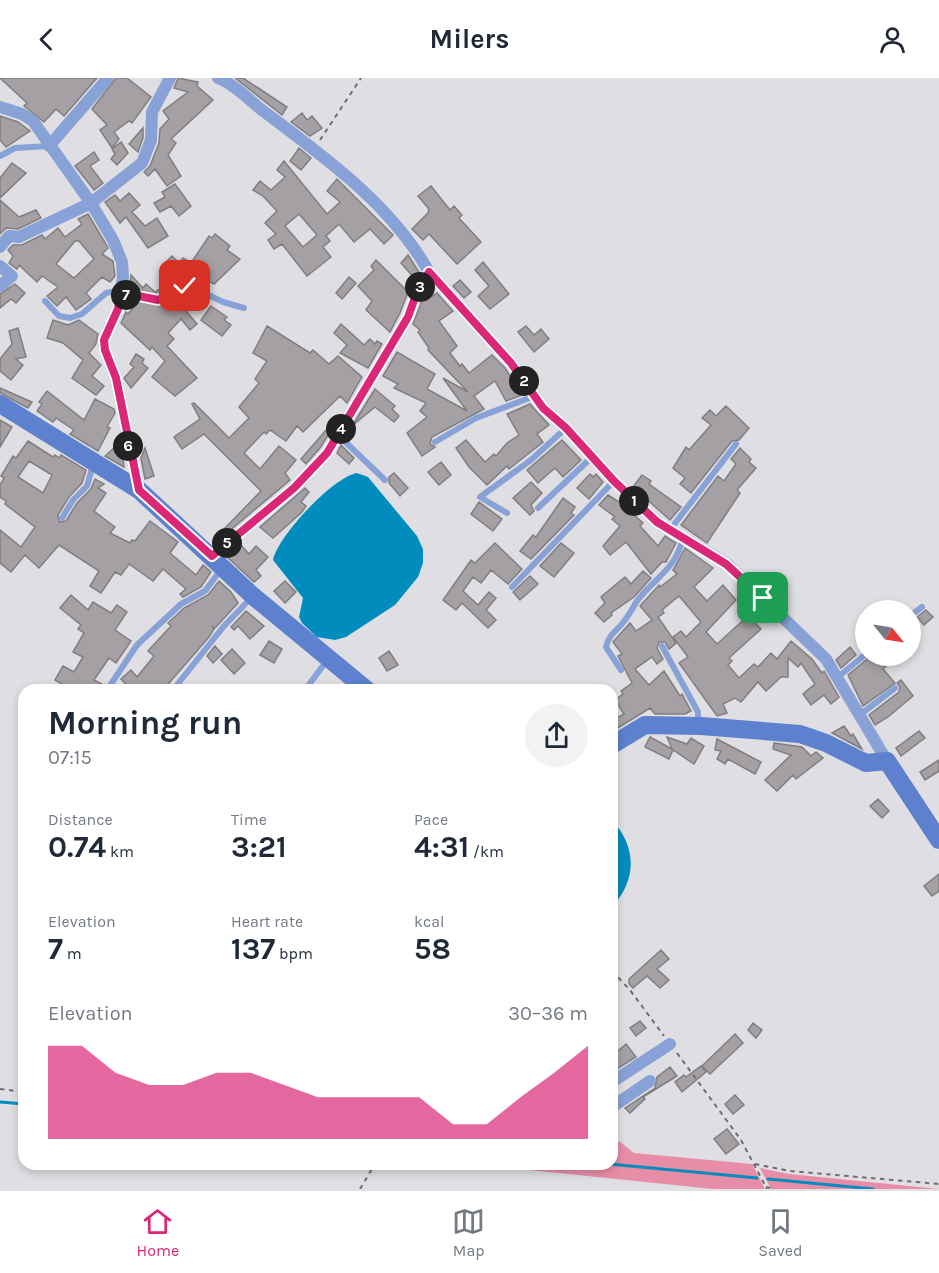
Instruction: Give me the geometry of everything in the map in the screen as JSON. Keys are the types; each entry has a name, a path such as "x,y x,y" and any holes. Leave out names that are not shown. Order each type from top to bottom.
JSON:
{"street":[{"path":"49,146 108,78"},
{"path":"0,247 9,236 19,237 91,203 142,163 151,140 152,112 170,78"},
{"path":"218,78 349,178 386,214 420,256 429,272 511,363 543,408 566,428 614,481 669,531 683,536 726,564 826,659 861,714 887,761 939,840"},
{"path":"0,107 28,117 91,203 113,240 122,262 118,309 104,340 105,350 116,378 139,490"},
{"path":"0,266 12,276 0,286"},
{"path":"217,561 312,471 338,435 408,317 417,292 429,272"},
{"path":"0,404 139,490 253,596 360,684"},
{"path":"618,741 645,725 696,726 800,734 826,743 866,763 887,761"},
{"path":"618,1078 670,1044"},
{"path":"618,1103 650,1081"}],"lane":[{"path":"0,156 15,148 49,146"},
{"path":"45,301 59,316 70,318 82,314 106,292 120,296 134,295 158,300 190,286 223,302 244,308"},
{"path":"435,442 476,418 535,396"},
{"path":"507,513 480,497 531,460 566,428"},
{"path":"338,435 385,480"},
{"path":"669,531 736,444"},
{"path":"538,508 592,457"},
{"path":"62,518 73,500 87,486 94,463"},
{"path":"512,587 614,481"},
{"path":"621,670 606,647 609,635 620,627 638,599 663,576 681,549 683,536"},
{"path":"111,684 138,645 182,604 205,591 217,561"},
{"path":"178,684 253,596"},
{"path":"662,645 698,712 700,719 696,726"},
{"path":"310,684 329,658"},
{"path":"838,677 855,663"},
{"path":"861,714 895,688"}],"path":[{"path":"313,151 361,78"},
{"path":"618,977 630,990 730,1126 755,1164 767,1188 775,1189"},
{"path":"0,1089 18,1091"},
{"path":"755,1164 789,1171 939,1184"},
{"path":"360,1189 371,1170"}],"shaded area":[{"path":"618,1142 634,1153 752,1164 765,1189 713,1189 529,1170 618,1170"},
{"path":"760,1168 789,1174 939,1189 771,1189"}],"water":[{"path":"357,473 368,477 417,536 423,549 423,563 418,577 395,605 346,637 335,640 317,637 299,617 303,598 273,560 285,537 308,509 334,485"},
{"path":"618,828 630,852 631,864 630,875 618,900"}],"building":[{"path":"0,78 97,78 64,116 56,109 44,122 24,106 27,103"},
{"path":"116,78 127,78 151,97 132,123 129,121 114,132 119,139 112,148 100,130 107,125 92,109"},
{"path":"178,78 198,82 197,86 213,100 171,139 176,143 168,155 181,176 167,186 155,169 148,176 144,172 150,166 159,143 160,129 169,119 163,111 188,92 174,88"},
{"path":"235,78 243,78 287,107 282,115"},
{"path":"302,113 307,120 312,116 322,128 310,136 291,122"},
{"path":"0,116 18,122 30,131 6,147 0,140"},
{"path":"143,128 143,138 138,152 129,144"},
{"path":"121,142 128,153 117,165 111,159 115,154 112,149"},
{"path":"299,148 311,158 301,170 290,161"},
{"path":"94,152 99,160 90,166 103,183 94,190 75,166"},
{"path":"284,161 327,214 340,202 327,191 337,179 393,235 384,244 370,229 354,242 339,224 326,236 330,241 323,247 331,257 307,276 282,244 274,249 268,240 276,234 265,223 277,211 263,196 253,190 260,181 271,190 285,177 277,170","holes":["299,214 317,235 303,247 285,226"]},
{"path":"12,163 26,173 0,198 0,178"},
{"path":"175,184 191,206 179,216 171,206 160,212 154,203 165,197 162,192"},
{"path":"431,186 450,210 454,206 462,215 459,218 481,242 457,264 429,234 423,240 412,229 428,213 429,209 418,196"},
{"path":"129,193 140,205 132,212 145,226 157,218 168,236 148,248 126,217 120,223 105,202 115,195 120,201"},
{"path":"0,200 19,217 36,210 41,218 18,229 6,228 0,234"},
{"path":"88,214 108,248 102,254 113,261 115,276 110,282 102,277 86,293 91,299 76,310 66,297 57,306 47,296 58,287 42,276 37,282 19,265 17,269 9,263 13,256 8,250 13,245 22,245 42,235 45,239 58,228 65,237 82,224 78,219","holes":["75,241 79,241 94,259 74,278 56,264"]},
{"path":"215,234 230,246 227,250 240,259 214,284 202,277 197,283 188,281 157,295 130,287 131,275 143,288 146,284 155,292 177,277 164,264 172,256 179,263 183,258 191,263 209,236 212,238"},
{"path":"408,255 419,272 415,279 401,263"},
{"path":"376,260 408,292 390,332 366,310 372,301 358,286 374,270 371,266"},
{"path":"483,262 509,294 490,309 478,296 489,286 475,270"},
{"path":"349,277 356,283 342,299 336,293"},
{"path":"460,280 471,292 464,298 453,286"},
{"path":"15,284 25,293 16,303 11,299 0,308 0,294"},
{"path":"189,292 196,300 185,310 197,324 190,330 181,319 168,333 174,339 167,346 197,378 175,396 152,377 165,361 152,347 150,350 121,323 126,312 128,314 138,301 159,305"},
{"path":"437,293 453,311 439,321 457,346 450,353 460,366 462,364 469,373 492,355 505,368 522,395 506,401 495,381 474,396 484,409 432,437 430,444 435,447 422,456 407,433 427,417 420,411 426,403 394,388 398,384 383,376 397,352 435,374 427,389 467,411 443,378 468,392 428,350 429,348 418,332 420,330 413,324 423,298 425,301"},
{"path":"211,306 227,317 224,320 231,325 222,336 201,320"},
{"path":"53,320 68,325 79,320 98,334 96,344 89,353 101,365 92,376 104,386 96,395 72,378 83,360 63,343 47,338"},
{"path":"341,324 364,345 370,339 375,344 377,341 382,344 368,368 340,353 347,345 334,333"},
{"path":"267,326 310,353 313,350 329,364 338,356 362,377 347,403 340,396 303,432 297,426 286,441 270,430 266,434 264,432 244,453 260,469 279,446 296,460 285,473 290,480 227,533 224,529 261,491 204,434 182,449 174,437 200,419 192,404 194,403 229,438 249,418 239,407 259,383 255,379 267,361 253,353"},
{"path":"526,326 534,335 541,329 549,339 534,352 518,332"},
{"path":"18,328 26,357 16,359 23,365 11,380 0,371 0,359 12,344 9,331"},
{"path":"136,354 144,359 142,363 148,368 131,388 124,378 134,367 130,364"},
{"path":"0,388 32,402 28,408 0,393"},
{"path":"375,389 395,406 392,409 399,416 394,422 375,407 352,426"},
{"path":"47,391 84,420 95,399 114,409 115,413 107,427 110,428 98,451 70,434 74,430 56,418 53,422 37,411 42,404 39,402"},
{"path":"530,404 549,425 537,434 543,442 509,469 507,466 487,485 469,467 456,448 466,440 485,462 494,454 496,456 507,443 519,435 507,414"},
{"path":"726,406 749,428 739,440 732,441 691,493 680,484 685,478 673,468 686,447 689,450 711,425 702,418 710,410 716,416"},
{"path":"0,420 12,427 0,447"},
{"path":"333,422 335,424 320,448 306,464 301,459"},
{"path":"562,440 581,460 563,477 555,468 538,483 527,470"},
{"path":"28,441 53,457 55,455 59,458 61,455 86,470 82,483 69,497 58,515 59,522 66,521 77,503 91,489 95,479 104,484 98,488 106,493 94,511 115,527 110,533 130,543 132,540 135,541 150,521 178,542 170,553 196,575 203,565 211,572 201,587 183,597 180,594 186,589 163,569 153,581 129,564 121,575 115,572 101,593 90,586 99,571 59,545 39,568 25,555 11,572 0,563 0,530 21,547 35,527 5,504 6,501 0,497 0,485 4,478 1,476 13,456 16,458","holes":["29,461 52,475 43,493 18,477"]},
{"path":"117,445 122,450 124,467 105,456"},
{"path":"341,445 354,458 349,464 337,453"},
{"path":"145,448 154,476 145,479 141,458"},
{"path":"740,448 756,468 737,490 740,493 707,543 681,525 718,476 724,481 736,464 731,459"},
{"path":"441,462 451,475 439,485 428,472"},
{"path":"394,473 408,488 400,496 389,483 389,477"},
{"path":"590,474 593,477 596,474 603,482 589,499 577,488"},
{"path":"642,475 651,481 649,484 681,507 670,520 633,487"},
{"path":"531,482 542,493 531,505 534,511 530,515 513,498"},
{"path":"305,488 309,492 301,502 306,506 273,538 260,527"},
{"path":"608,495 635,512 633,514 643,523 640,526 658,546 665,536 676,543 666,562 662,562 651,574 626,542 610,555 603,546 620,526 612,519 615,517 599,505"},
{"path":"563,498 575,507 571,513 574,515 531,559 520,551 533,535 536,537"},
{"path":"479,502 502,519 493,531 471,514"},
{"path":"495,543 522,569 508,584 491,570 481,583 473,577 463,591 478,605 489,592 496,598 486,610 496,620 488,628 462,603 456,610 443,600 471,560 475,563"},
{"path":"561,543 574,553 554,577 540,566"},
{"path":"240,544 249,554 256,546 268,557 256,570 261,576 254,582 226,556"},
{"path":"685,548 713,568 694,587 707,601 723,585 736,600 706,632 717,644 759,606 765,612 754,622 761,629 729,658 732,661 728,665 739,678 754,664 758,667 771,653 777,659 791,641 812,659 822,673 824,671 839,697 831,704 824,695 811,705 803,694 815,684 801,663 798,667 788,658 788,677 781,677 766,691 758,682 741,702 735,698 723,704 727,713 717,716 679,663 688,657 673,637 681,631 686,637 701,622 679,596 662,610 664,613 658,617 676,643 669,649 665,642 659,642 657,648 663,659 657,664 652,657 635,669 649,685 664,671 680,696 682,694 691,711 685,714 655,714 650,708 618,728 618,718 624,714 618,705 618,698 623,694 621,691 632,683 618,656 622,654 613,642 630,623 636,631 652,620 640,606 659,585 660,587 677,574 673,570"},
{"path":"643,571 651,578 634,597 611,613 612,615 604,622 595,613 605,603 601,597 625,577 631,584"},
{"path":"530,576 538,584 520,600 513,592"},
{"path":"219,581 231,592 238,603 215,628 212,626 214,629 209,637 168,684 126,684 121,679 131,670 137,677 154,656 148,651 171,626 168,623 184,608 208,595"},
{"path":"285,581 296,592 285,603 274,591"},
{"path":"71,595 88,610 93,602 111,613 117,605 127,612 115,630 131,641 116,663 109,658 94,680 102,684 62,684 55,680 63,666 74,672 83,657 73,652 84,633 78,629 81,625 60,608"},
{"path":"926,610 933,617 924,625 921,622 921,614"},
{"path":"246,611 264,626 250,639 238,626 234,630 231,627"},
{"path":"269,641 282,649 274,663 260,655"},
{"path":"215,646 222,654 213,663 207,656"},
{"path":"850,647 855,654 841,668 836,660"},
{"path":"232,649 245,663 234,674 221,660"},
{"path":"389,651 398,665 387,671 379,658"},
{"path":"859,666 886,666 883,669 895,683 863,706 848,675"},
{"path":"901,680 913,696 875,725 869,715 899,692 900,687 897,683"},
{"path":"844,726 851,736 853,734 862,749 832,733"},
{"path":"919,731 925,738 901,756 896,748"},
{"path":"650,737 672,749 667,737 687,744 691,738 704,746 694,764 673,750 669,759 645,747"},
{"path":"717,739 761,762 755,774 728,759 725,764 717,759 721,751 715,750"},
{"path":"774,743 802,747 811,756 816,752 823,758 796,779 793,775 777,791 765,780 791,755 773,749"},
{"path":"939,760 939,771 925,780 920,772"},
{"path":"878,799 889,811 882,818 870,806"},
{"path":"939,874 939,891 932,896 924,886"},
{"path":"661,950 669,959 657,969 669,980 660,988 647,976 633,988 629,984 629,979"},
{"path":"640,1021 646,1028 636,1036 630,1028"},
{"path":"753,1023 762,1030 756,1038 748,1030"},
{"path":"735,1034 743,1043 710,1074 702,1066"},
{"path":"626,1044 636,1057 618,1068 618,1051"},
{"path":"701,1066 706,1072 682,1092 675,1082"},
{"path":"670,1067 677,1076 643,1097 645,1099 630,1113 625,1108 655,1088 657,1077"},
{"path":"735,1095 744,1105 733,1114 725,1104"},
{"path":"727,1129 739,1144 726,1154 714,1139"}],"waterway":[{"path":"0,1102 18,1104"},
{"path":"618,1165 757,1178"},
{"path":"768,1179 873,1189"}],"route":[{"path":"185,286 165,299 151,300 134,295 120,296 118,309 104,340 105,350 116,378 131,462 139,490 212,556 294,488 327,453 408,317 413,300 429,272 511,363 543,408 566,428 614,481 657,522 726,564 763,598"}]}
